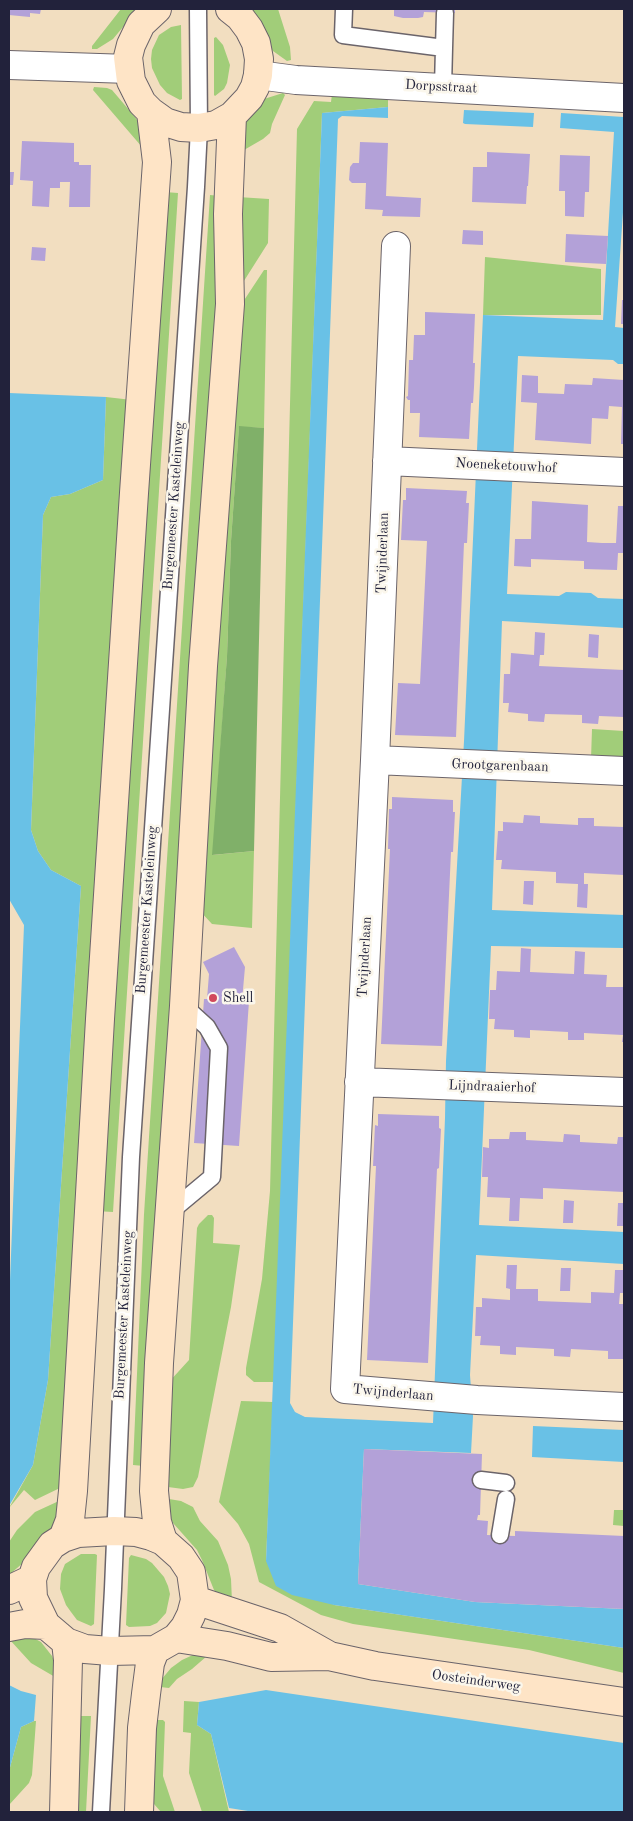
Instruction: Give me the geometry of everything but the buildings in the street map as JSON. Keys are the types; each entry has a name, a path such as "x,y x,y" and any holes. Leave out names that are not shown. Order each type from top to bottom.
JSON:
{"main road":[{"path":"157,9 149,15 135,34 128,57 128,69 135,92 142,103 165,122 181,127 199,128 216,124 232,116 249,98 258,75 259,59 250,29 230,9"},
{"path":"63,1538 70,1520 74,1491 104,960 134,483 157,162 151,112"},
{"path":"163,1541 157,1522 154,1492 159,1363 184,1006 203,666 230,304 228,214 232,116"},
{"path":"64,1812 68,1660 66,1642 46,1625 33,1598 20,1585 52,1545 63,1538 78,1533 114,1531 136,1532 151,1536 163,1541 182,1557 190,1572 195,1600 185,1626 165,1644 150,1663 146,1694 139,1812"},
{"name":"Oosteinderweg","path":"195,1600 280,1628 329,1656"},
{"path":"9,1627 25,1624 46,1625"},
{"name":"Oosteinderweg","path":"66,1642 85,1649 110,1651 165,1644 227,1646 271,1656 329,1656 375,1666 624,1702"}],"street":[{"path":"9,65 128,69"},
{"name":"Dorpsstraat","path":"258,75 296,80 624,98"},
{"name":"Twijnderlaan","path":"396,246 375,760 345,1389 477,1400 624,1406"},
{"name":"Noeneketouwhof","path":"387,461 624,472"},
{"name":"Grootgarenbaan","path":"375,760 624,771"},
{"name":"Lijndraaierhof","path":"359,1082 624,1092"}],"lane":[{"name":"Burgemeester Kasteleinweg","path":"102,1812 131,1157 199,128 198,9"},
{"path":"344,9 343,35 444,48"},
{"path":"443,87 445,13"},
{"path":"170,1212 212,1177 218,1048 207,1027 184,1006"},
{"path":"481,1480 506,1491 500,1535"}],"green space":[{"path":"121,9 138,9 113,39 97,49 92,49 92,46"},
{"path":"249,9 278,9 290,47 291,60 287,61 273,51"},
{"path":"181,25 182,99 180,100 167,93 160,85 152,68 151,59 152,50 159,35 171,27"},
{"path":"216,37 223,45 230,65 227,83 224,89 215,96 214,38"},
{"path":"94,87 112,90 135,117 140,124 142,147 93,90"},
{"path":"283,93 285,95 270,133 244,150 244,124 247,118 264,99"},
{"path":"332,94 388,97 388,107 322,113 274,1382 254,1382 246,1375 246,1368 262,1279 270,1191 297,129 314,101 331,102"},
{"path":"165,192 178,193 113,1212 95,1211"},
{"path":"210,195 221,196 223,267 144,1466 133,1465 144,1214"},
{"path":"238,197 269,199 268,243 242,284"},
{"path":"485,257 601,269 601,315 483,315"},
{"path":"264,270 267,270 264,428 239,427 231,541 227,656 213,855 254,851 252,928 212,924 199,910 237,311"},
{"path":"106,397 132,400 62,1487 35,1500 24,1490 9,1508 33,1465 48,1380 81,886 51,870 38,851 31,830 43,515 51,497 70,494 103,480"},
{"path":"239,426 264,428 254,851 212,855 227,656 231,541"},
{"path":"592,729 624,731 624,760 591,759"},
{"path":"208,1215 212,1215 214,1218 213,1243 240,1245 231,1307 198,1477 193,1487 183,1489 166,1485 168,1383 189,1360 197,1228"},
{"path":"241,1401 273,1402 266,1560 334,1605 624,1648 624,1673 529,1650 353,1624 321,1615 259,1582 249,1544 238,1524 219,1502"},
{"path":"169,1499 181,1501 193,1507 200,1521 218,1541 228,1565 232,1602 219,1596 214,1590 197,1550 173,1523 168,1511"},
{"path":"61,1500 57,1523 41,1537 24,1562 9,1575 9,1542 17,1530 35,1512"},
{"path":"614,1510 624,1510 624,1526 613,1525"},
{"path":"81,1554 97,1555 94,1624 91,1626 77,1620 66,1605 60,1589 61,1574 65,1564"},
{"path":"131,1555 146,1559 152,1563 164,1577 168,1586 170,1594 166,1613 157,1623 150,1626 129,1627 126,1625 129,1558"},
{"path":"30,1636 41,1642 52,1656 55,1663 55,1677 31,1663 10,1640"},
{"path":"195,1654 207,1656 177,1679 169,1688 160,1687 161,1680 171,1668"},
{"path":"184,1701 199,1702 197,1725 211,1734 229,1812 202,1812 189,1773 191,1733 183,1732"},
{"path":"77,1716 91,1716 86,1812 70,1812"},
{"path":"154,1720 163,1720 165,1722 163,1776 175,1812 161,1812 154,1804 150,1804"},
{"path":"36,1721 32,1775 29,1783 9,1805 9,1771 21,1727"}],"water":[{"path":"388,107 388,118 342,116 338,119 290,1403 295,1412 305,1417 433,1423 446,1061 464,741 483,315 603,320 614,132 560,128 561,113 624,117 624,198 615,327 624,328 624,364 618,364 613,360 518,356 507,594 559,596 566,592 591,593 598,598 624,599 624,628 502,621 492,910 624,915 624,948 491,946 479,1225 624,1232 624,1264 476,1255 470,1375 473,1416 471,1453 364,1449 358,1584 475,1602 624,1609 624,1648 334,1605 292,1595 276,1586 266,1561 322,113"},
{"path":"464,110 534,113 533,127 465,124 463,123"},
{"path":"9,393 106,397 103,480 70,494 51,497 43,515 31,830 38,851 51,870 81,886 48,1380 33,1465 9,1506 9,1306 24,925 9,899"},
{"path":"533,1426 624,1430 624,1462 532,1457"},
{"path":"9,1685 36,1695 34,1721 21,1727 9,1771"},
{"path":"266,1690 624,1743 624,1812 254,1812 229,1808 211,1734 197,1725 199,1702"}],"place":[{"name":"Shell","path":"213,998"}]}
